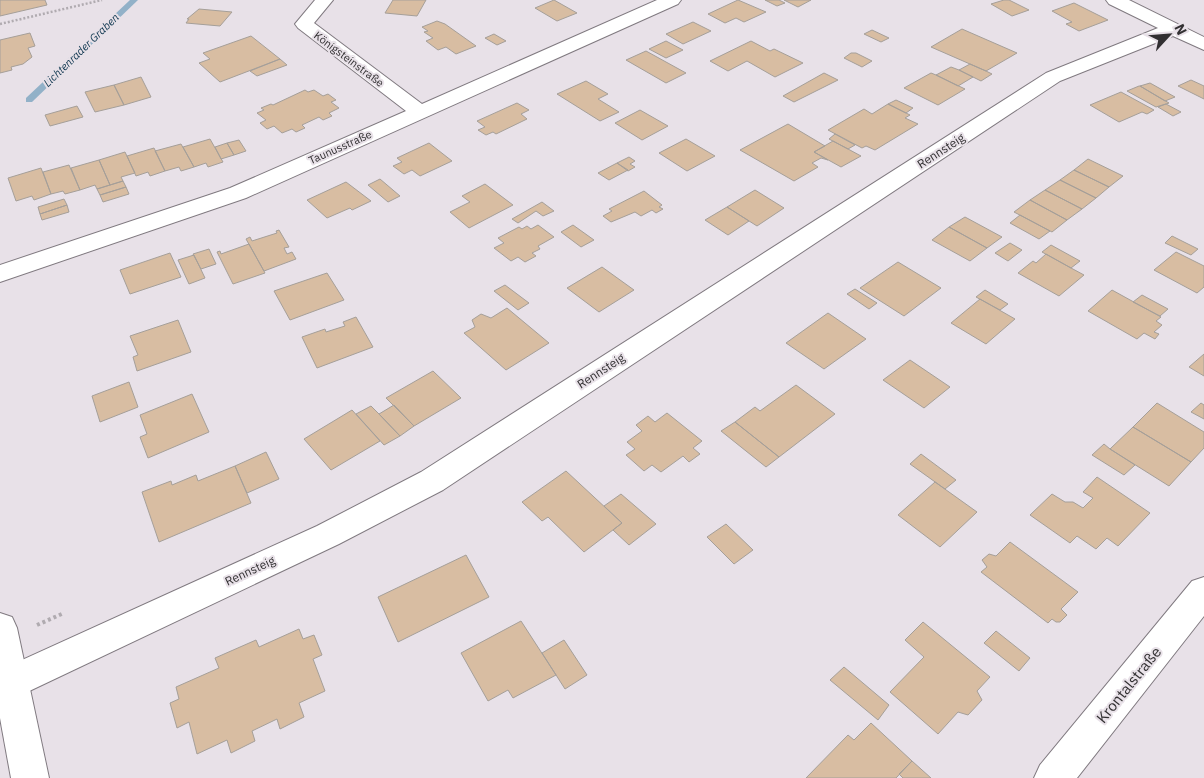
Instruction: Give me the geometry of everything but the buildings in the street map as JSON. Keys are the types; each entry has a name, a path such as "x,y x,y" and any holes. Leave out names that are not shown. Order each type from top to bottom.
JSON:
{"street":[{"name":"Königsteinstraße","path":"324,0 304,24 419,111"},
{"name":"Taunusstraße","path":"0,274 238,193 672,0"},
{"path":"1116,0 1204,44"},
{"name":"Rennsteig","path":"11,682 328,535 432,481 1053,77 1173,28"},
{"name":"Krontalstraße","path":"1053,778 1204,591"},
{"path":"0,628 30,778"}],"path":[{"path":"0,24 102,0"}],"waterway":[{"name":"Lichtenrader Graben","path":"29,100 134,0"}]}
